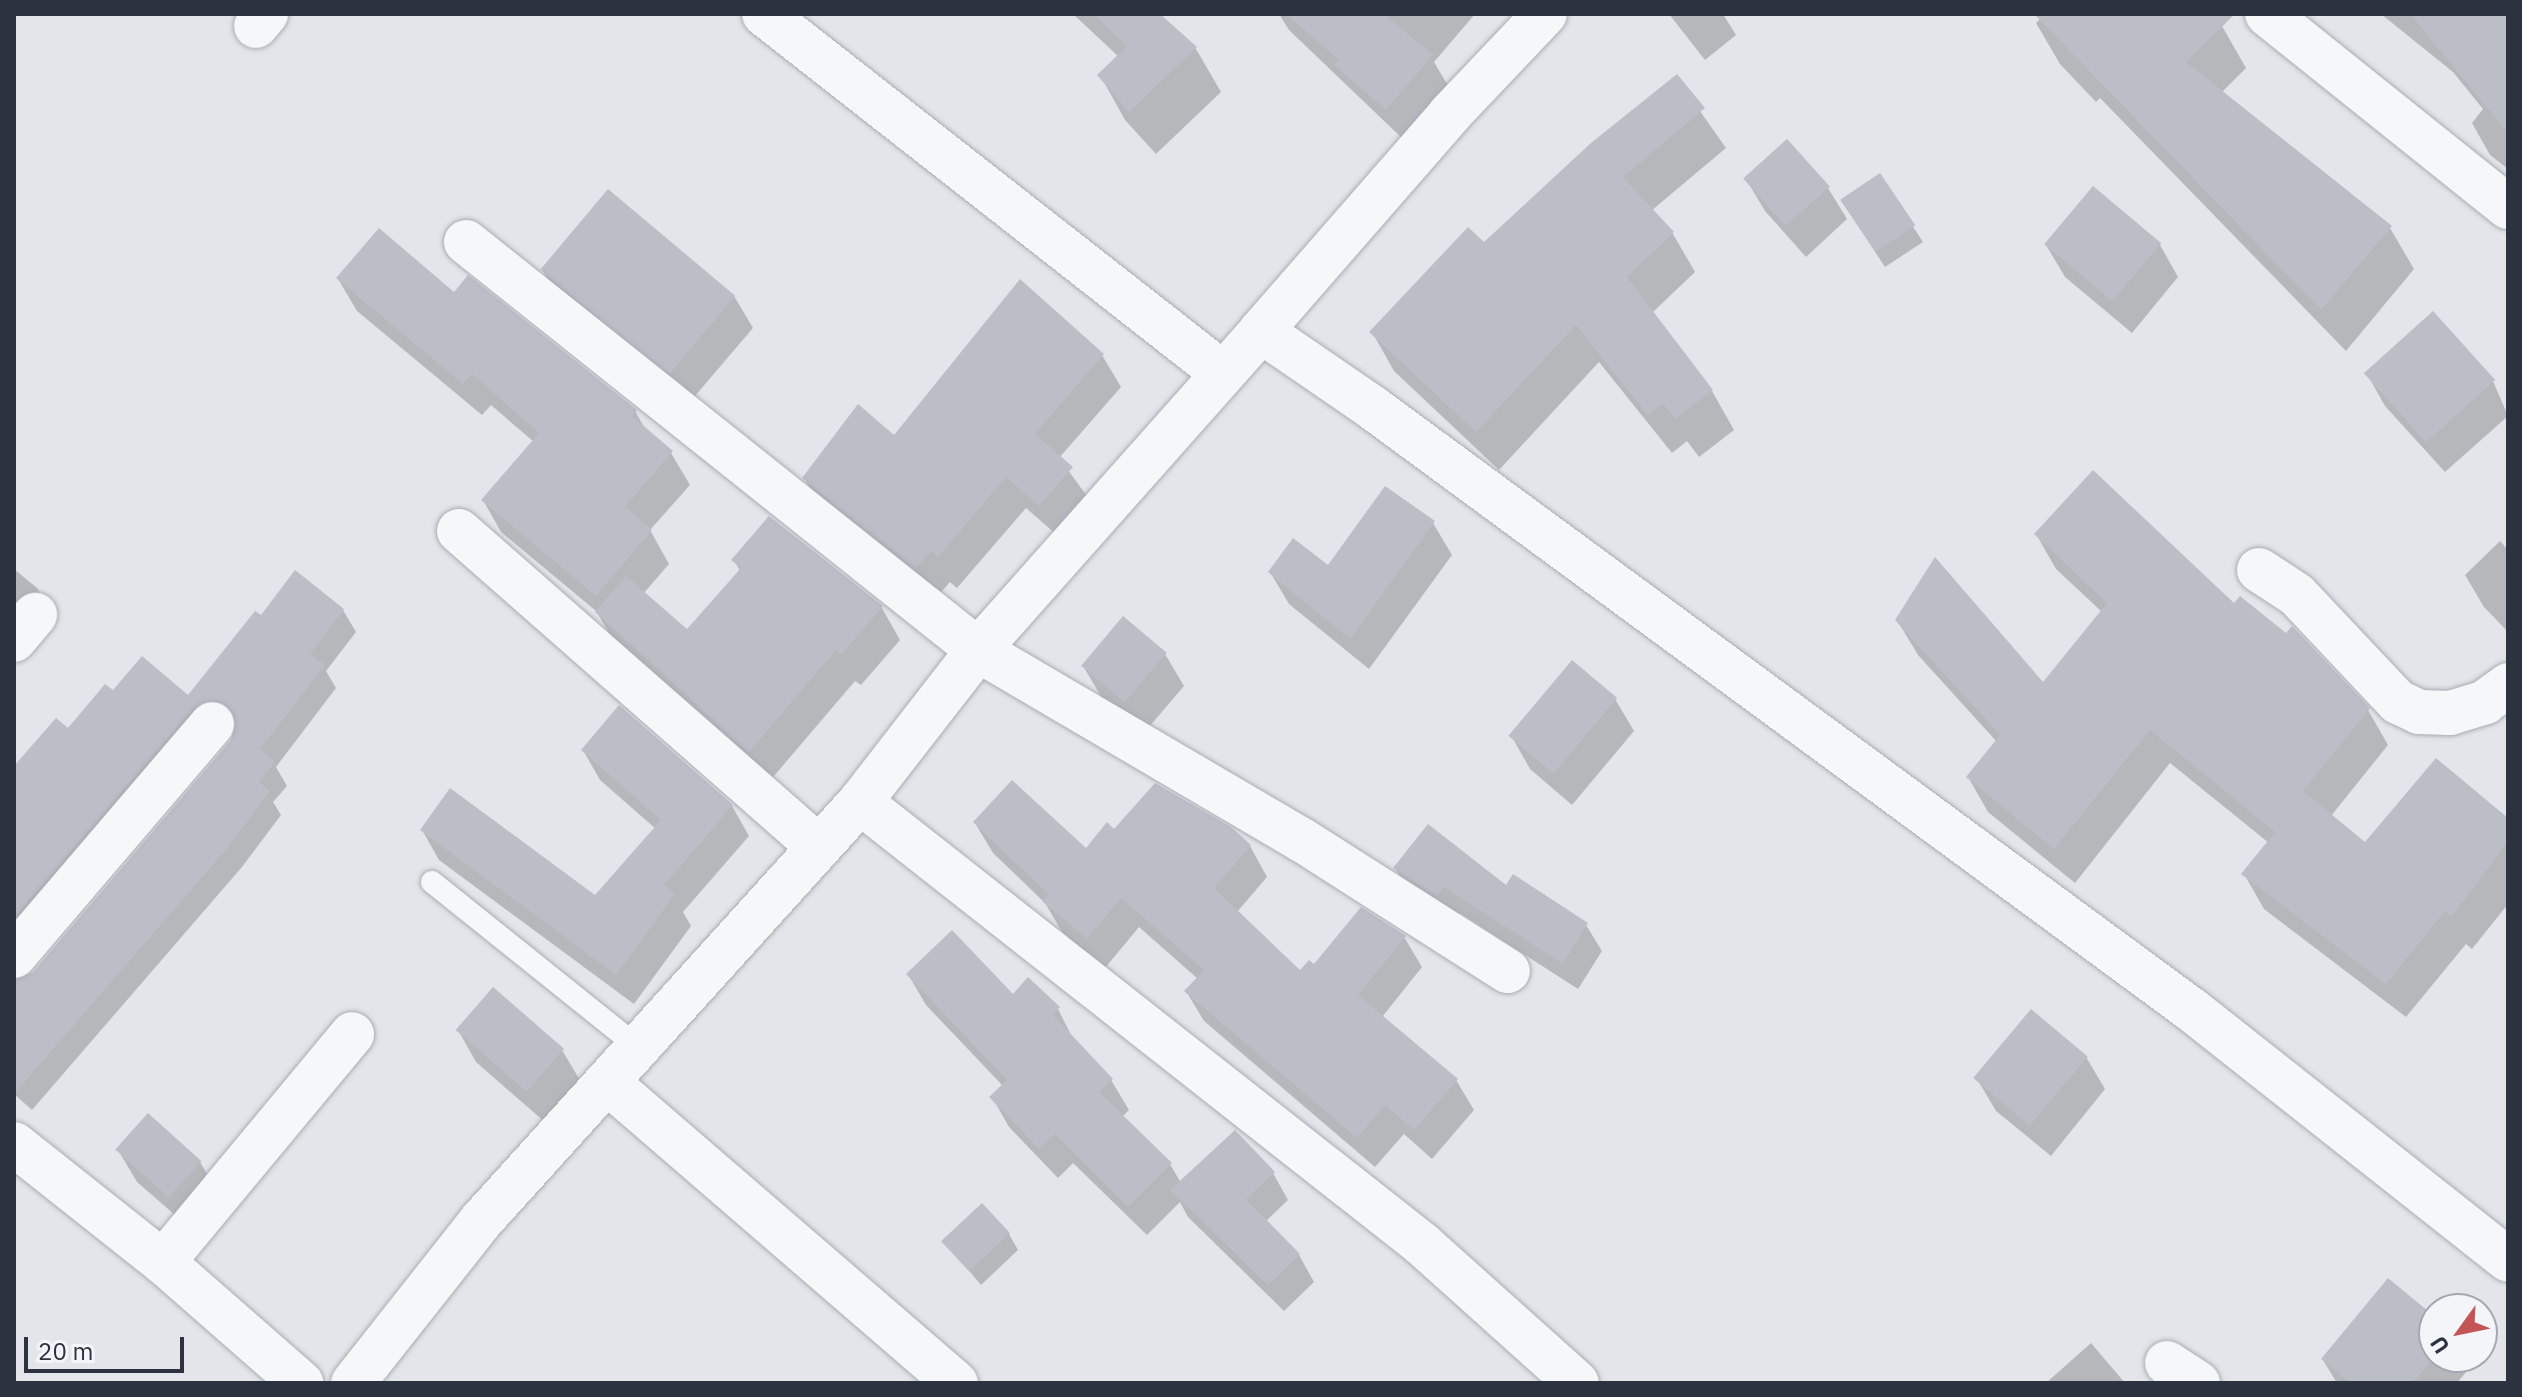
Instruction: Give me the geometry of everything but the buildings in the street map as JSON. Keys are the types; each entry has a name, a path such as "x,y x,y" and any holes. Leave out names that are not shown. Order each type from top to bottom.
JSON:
{"street":[{"path":"764,14 1221,372"},
{"path":"353,1383 480,1222 860,802 978,650 1450,114 1545,14"},
{"path":"2267,14 2508,207"},
{"path":"466,242 978,650 1302,840 1508,971"},
{"path":"1261,331 1373,408 2192,1010 2508,1260"},
{"path":"459,531 818,846"},
{"path":"2259,570 2297,595 2409,707 2450,713 2485,702 2508,685"},
{"path":"14,956 212,724"},
{"path":"860,802 1422,1244 1577,1383"},
{"path":"163,1262 352,1034"},
{"path":"607,1082 956,1383"},
{"path":"14,1144 163,1262 301,1383"}],"lane":[{"path":"432,882 639,1048"}]}
